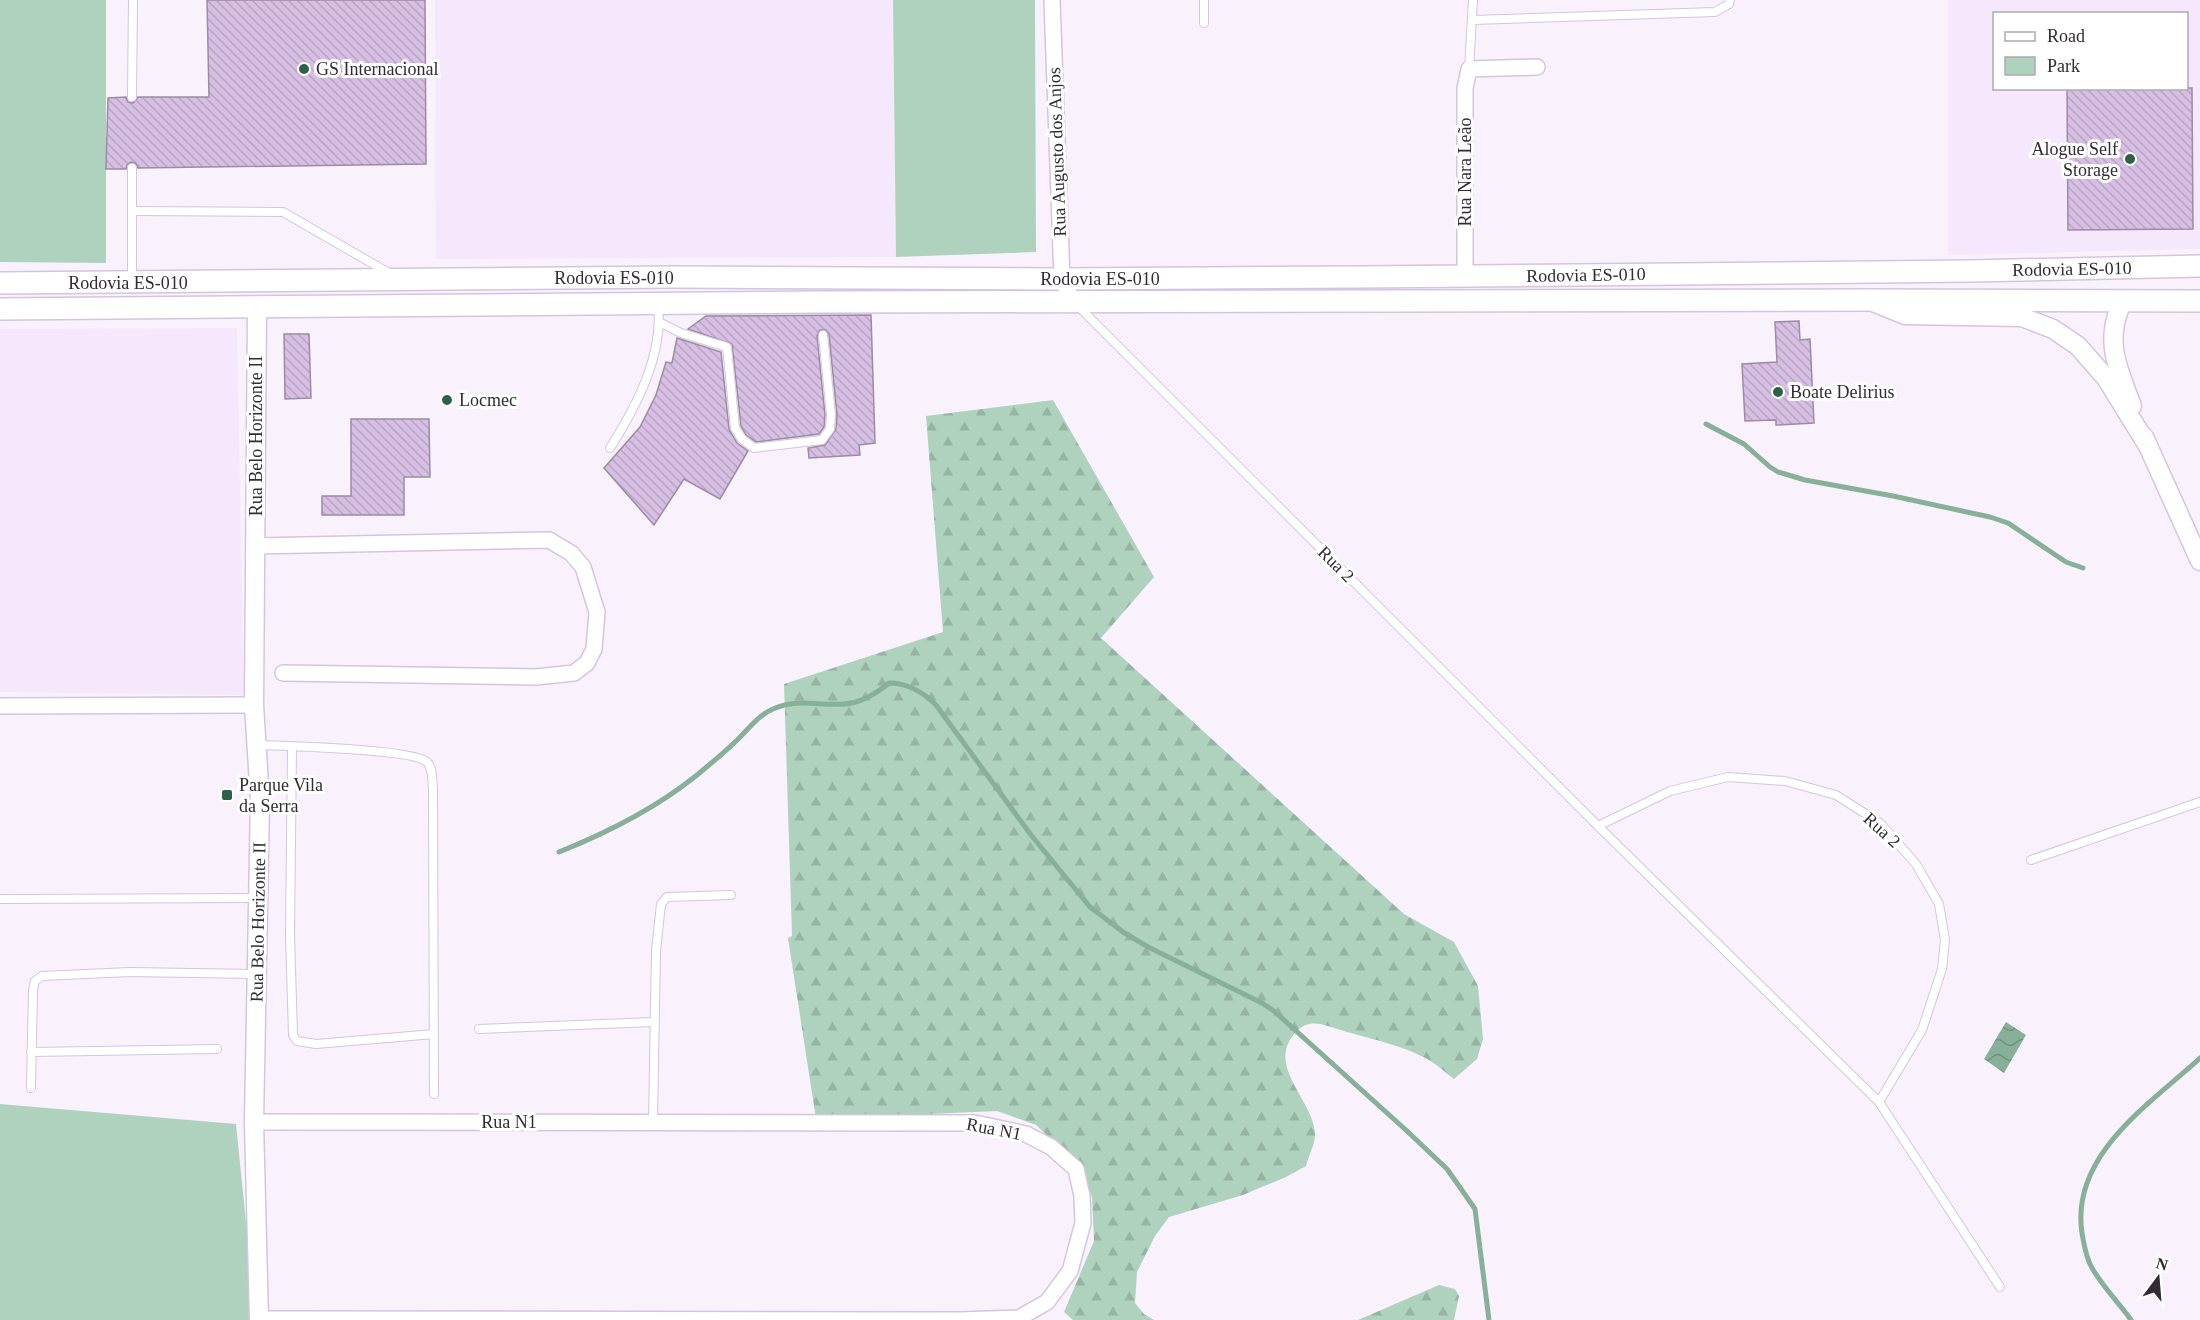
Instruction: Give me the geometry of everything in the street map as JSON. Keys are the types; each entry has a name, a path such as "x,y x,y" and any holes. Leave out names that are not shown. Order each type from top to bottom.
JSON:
{"main road":[{"name":"Rodovia ES-010","path":"0,283 1465,276 1971,271 2200,266"},
{"path":"2122,301 2139,282 2168,267"},
{"name":"Rodovia ES-010","path":"0,309 257,308 658,313 1073,302 2200,301"}],"street":[{"name":"Rua Augusto dos Anjos","path":"1052,0 1062,279 1073,302"},
{"path":"1469,69 1537,68"},
{"name":"Rua Nara Leão","path":"1465,276 1465,88 1469,69"},
{"path":"1868,300 1905,315 2022,317 2053,328 2078,346 2106,378 2148,446"},
{"path":"2122,301 2115,317 2112,333 2116,364 2148,446 2200,561"},
{"name":"Rua Belo Horizonte II","path":"257,308 254,459 256,546 254,705 260,800 254,1122 259,1319"},
{"path":"256,546 549,540 571,553 583,567 597,612 594,649 587,663 574,673 536,677 283,673"},
{"path":"0,706 254,705"},
{"name":"Rua N1","path":"254,1122 975,1123 1026,1134 1051,1147 1076,1169 1082,1196 1083,1223 1070,1271 1047,1302 1019,1318 960,1320 259,1319"}],"lane":[{"path":"132,97 133,0"},
{"path":"1204,0 1204,23"},
{"name":"Rua Nara Leão","path":"1469,69 1473,0"},
{"path":"1473,20 1715,12 1729,4 1730,0"},
{"path":"132,168 132,282"},
{"path":"132,211 284,212 400,280"},
{"name":"Rua 2","path":"1073,302 1598,826 1879,1102 2000,1287"},
{"path":"658,313 681,333 727,347 735,428 742,439 754,448 822,440 830,429 831,415 823,335"},
{"path":"610,448 636,404 646,380 658,313"},
{"path":"256,745 399,753 426,761 431,768 434,1094"},
{"path":"292,748 290,934 293,1035 297,1041 316,1044 434,1034"},
{"name":"Rua 2","path":"1598,826 1670,791 1728,777 1785,781 1836,795 1880,823 1916,864 1940,904 1945,940 1942,969 1922,1030 1879,1102"},
{"path":"2031,860 2200,802"},
{"path":"653,1122 653,1022 656,951 662,900 667,897 731,895"},
{"path":"0,899 258,898"},
{"path":"31,1088 33,990 35,981 42,976 130,972 257,974"},
{"path":"479,1029 653,1022"},
{"path":"32,1052 217,1049"}],"shaded area":[{"path":"435,0 893,0 896,257 436,259"},
{"path":"1948,0 2200,0 2200,249 1948,255"},
{"path":"237,328 244,695 0,692 0,329"}],"green space":[{"path":"0,0 106,0 106,263 0,262"},
{"path":"893,0 1035,0 1036,252 896,257"},
{"path":"1053,400 1154,577 1101,638 1404,914 1454,942 1478,986 1483,1039 1477,1059 1454,1079 1422,1056 1388,1043 1316,1024 1306,1025 1295,1033 1287,1046 1285,1058 1288,1071 1313,1122 1315,1139 1306,1166 1243,1195 1169,1217 1155,1236 1137,1272 1135,1303 1144,1314 1154,1320 1073,1320 1064,1312 1094,1241 1092,1197 1080,1166 1036,1125 997,1111 816,1119 788,938 792,936 784,684 943,632 926,416"},
{"path":"0,1104 236,1124 256,1320 0,1320"},
{"path":"1439,1285 1455,1289 1459,1296 1454,1320 1358,1320"}],"water":[{"path":"2006,1022 2026,1035 2004,1073 1984,1059"}],"building":[{"path":"207,0 425,0 426,164 138,168 135,163 131,162 126,169 106,169 108,98 126,97 128,102 133,103 138,97 209,97"},
{"name":"Alogue Self Storage","path":"2192,88 2193,229 2068,230 2067,90 2188,90"},
{"path":"871,315 875,443 859,445 860,455 809,458 808,448 825,445 836,429 837,415 829,334 826,330 820,330 817,336 825,415 824,427 819,434 756,442 746,435 741,426 732,344 688,329 706,316"},
{"name":"Boate Delirius","path":"1799,321 1800,340 1810,339 1814,423 1776,425 1776,420 1745,421 1742,364 1777,362 1775,322"},
{"path":"284,334 309,334 311,398 285,399"},
{"path":"677,338 721,352 729,429 737,443 748,451 720,499 684,479 654,525 604,468 640,427 656,395 666,362 672,363"},
{"path":"351,419 429,419 430,477 404,477 404,515 322,515 322,496 351,496"}],"waterway":[{"path":"1706,424 1744,444 1778,472 1805,480 1990,517 2008,523 2066,562 2083,568"},
{"path":"559,852 614,828 665,799 697,775 758,719 773,709 799,703 856,702 889,683 915,689 936,705 1031,835 1090,907 1123,932 1148,947 1274,1011 1447,1169 1475,1209 1489,1320"},
{"path":"2131,1320 2096,1275 2087,1256 2082,1233 2082,1205 2088,1179 2101,1155 2118,1134 2138,1113 2200,1058"}],"place":[{"name":"GS Internacional","path":"304,69"},
{"name":"Alogue Self Storage","path":"2130,159"},
{"name":"Boate Delirius","path":"1778,392"},
{"name":"Locmec","path":"447,400"},
{"name":"Parque Vila da Serra","path":"227,795"}]}
